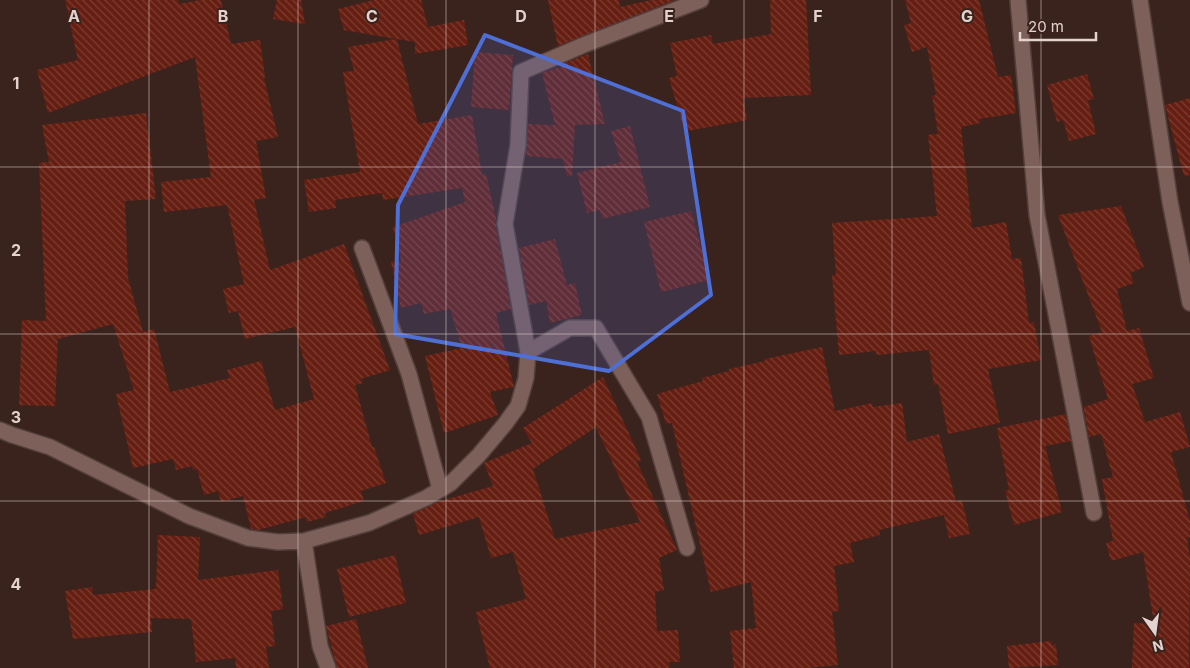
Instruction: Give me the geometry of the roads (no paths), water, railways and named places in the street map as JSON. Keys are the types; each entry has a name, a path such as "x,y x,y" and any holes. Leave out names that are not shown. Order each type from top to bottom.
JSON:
{"street":[{"path":"0,430 12,436 50,447 189,516 248,538 278,542 304,541 369,523 426,498 451,483 479,455 518,406 526,378 528,352 505,224 518,145 521,72 586,44 701,0"},
{"path":"1018,0 1037,216 1094,513"},
{"path":"1140,0 1170,202 1190,303"},
{"path":"362,248 409,374 440,489"},
{"path":"528,352 570,328 596,328 649,417 687,548"},
{"path":"304,541 320,646 328,668"}]}
